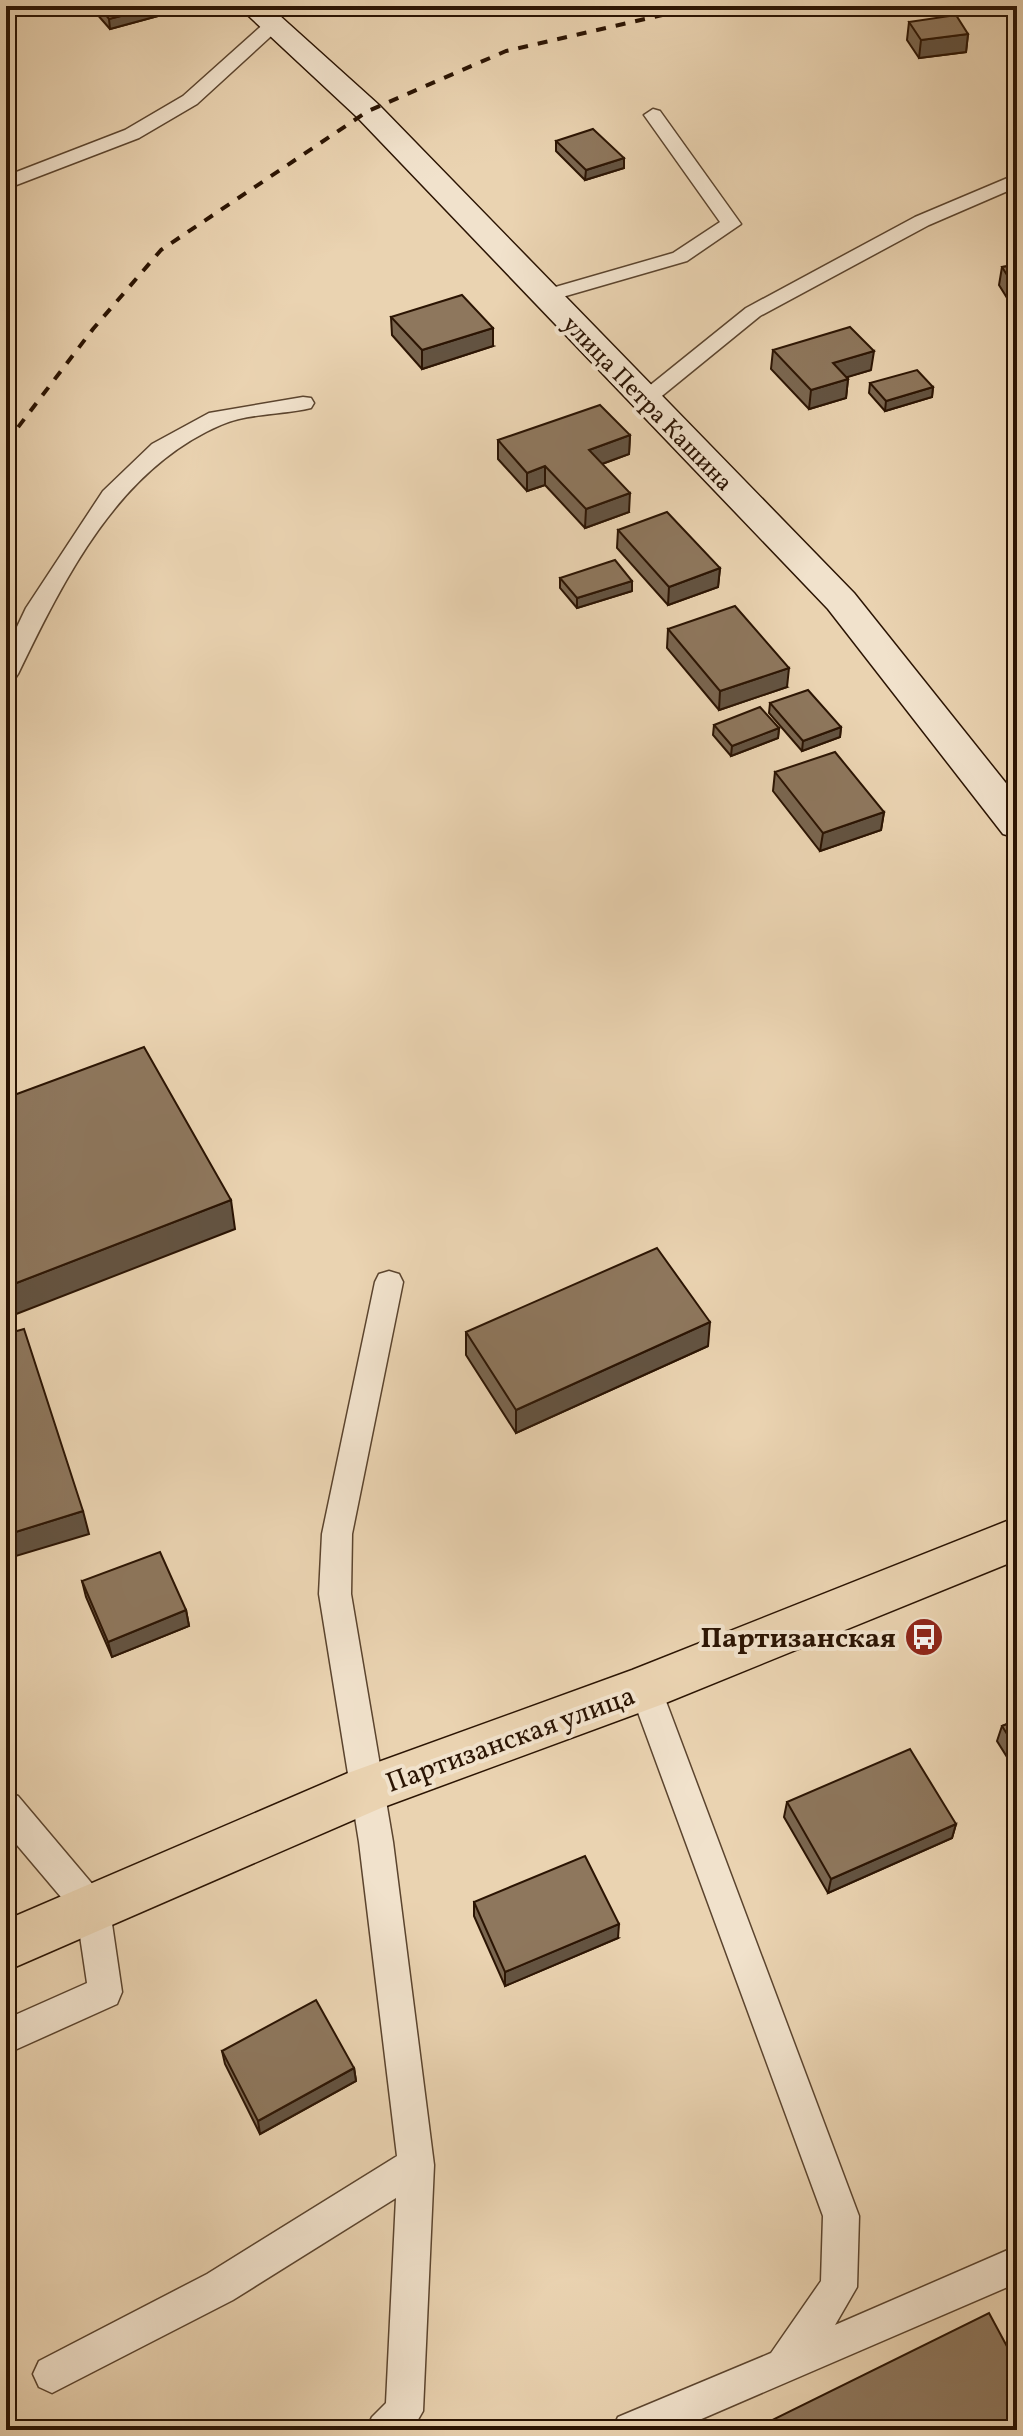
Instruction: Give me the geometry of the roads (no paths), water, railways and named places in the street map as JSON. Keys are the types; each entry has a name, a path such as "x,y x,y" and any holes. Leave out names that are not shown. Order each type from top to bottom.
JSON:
{"main road":[{"name":"улица Петра Кашина","path":"263,15 368,111 841,601 1017,824"},
{"name":"Партизанская улица","path":"6,1946 366,1790 645,1688 1017,1538"}],"lane":[{"path":"6,183 132,134 190,100 263,15"},
{"path":"545,296 680,257 731,224 653,115"},
{"path":"644,399 753,312 922,221 1017,180"},
{"path":"6,674 38,608 111,496 160,449 217,418 303,403"},
{"path":"385,2430 404,2411 416,2165 376,1842 335,1594 337,1534 389,1282"},
{"path":"645,1688 841,2216 839,2287 784,2366"},
{"path":"6,1807 93,1910 105,1992 6,2037"},
{"path":"52,2374 220,2287 416,2165"},
{"path":"631,2430 1017,2264"}],"railway":[{"path":"6,443 93,329 161,250 368,111 506,51 701,6"}],"place":[{"name":"Партизанская","path":"924,1637"}]}
